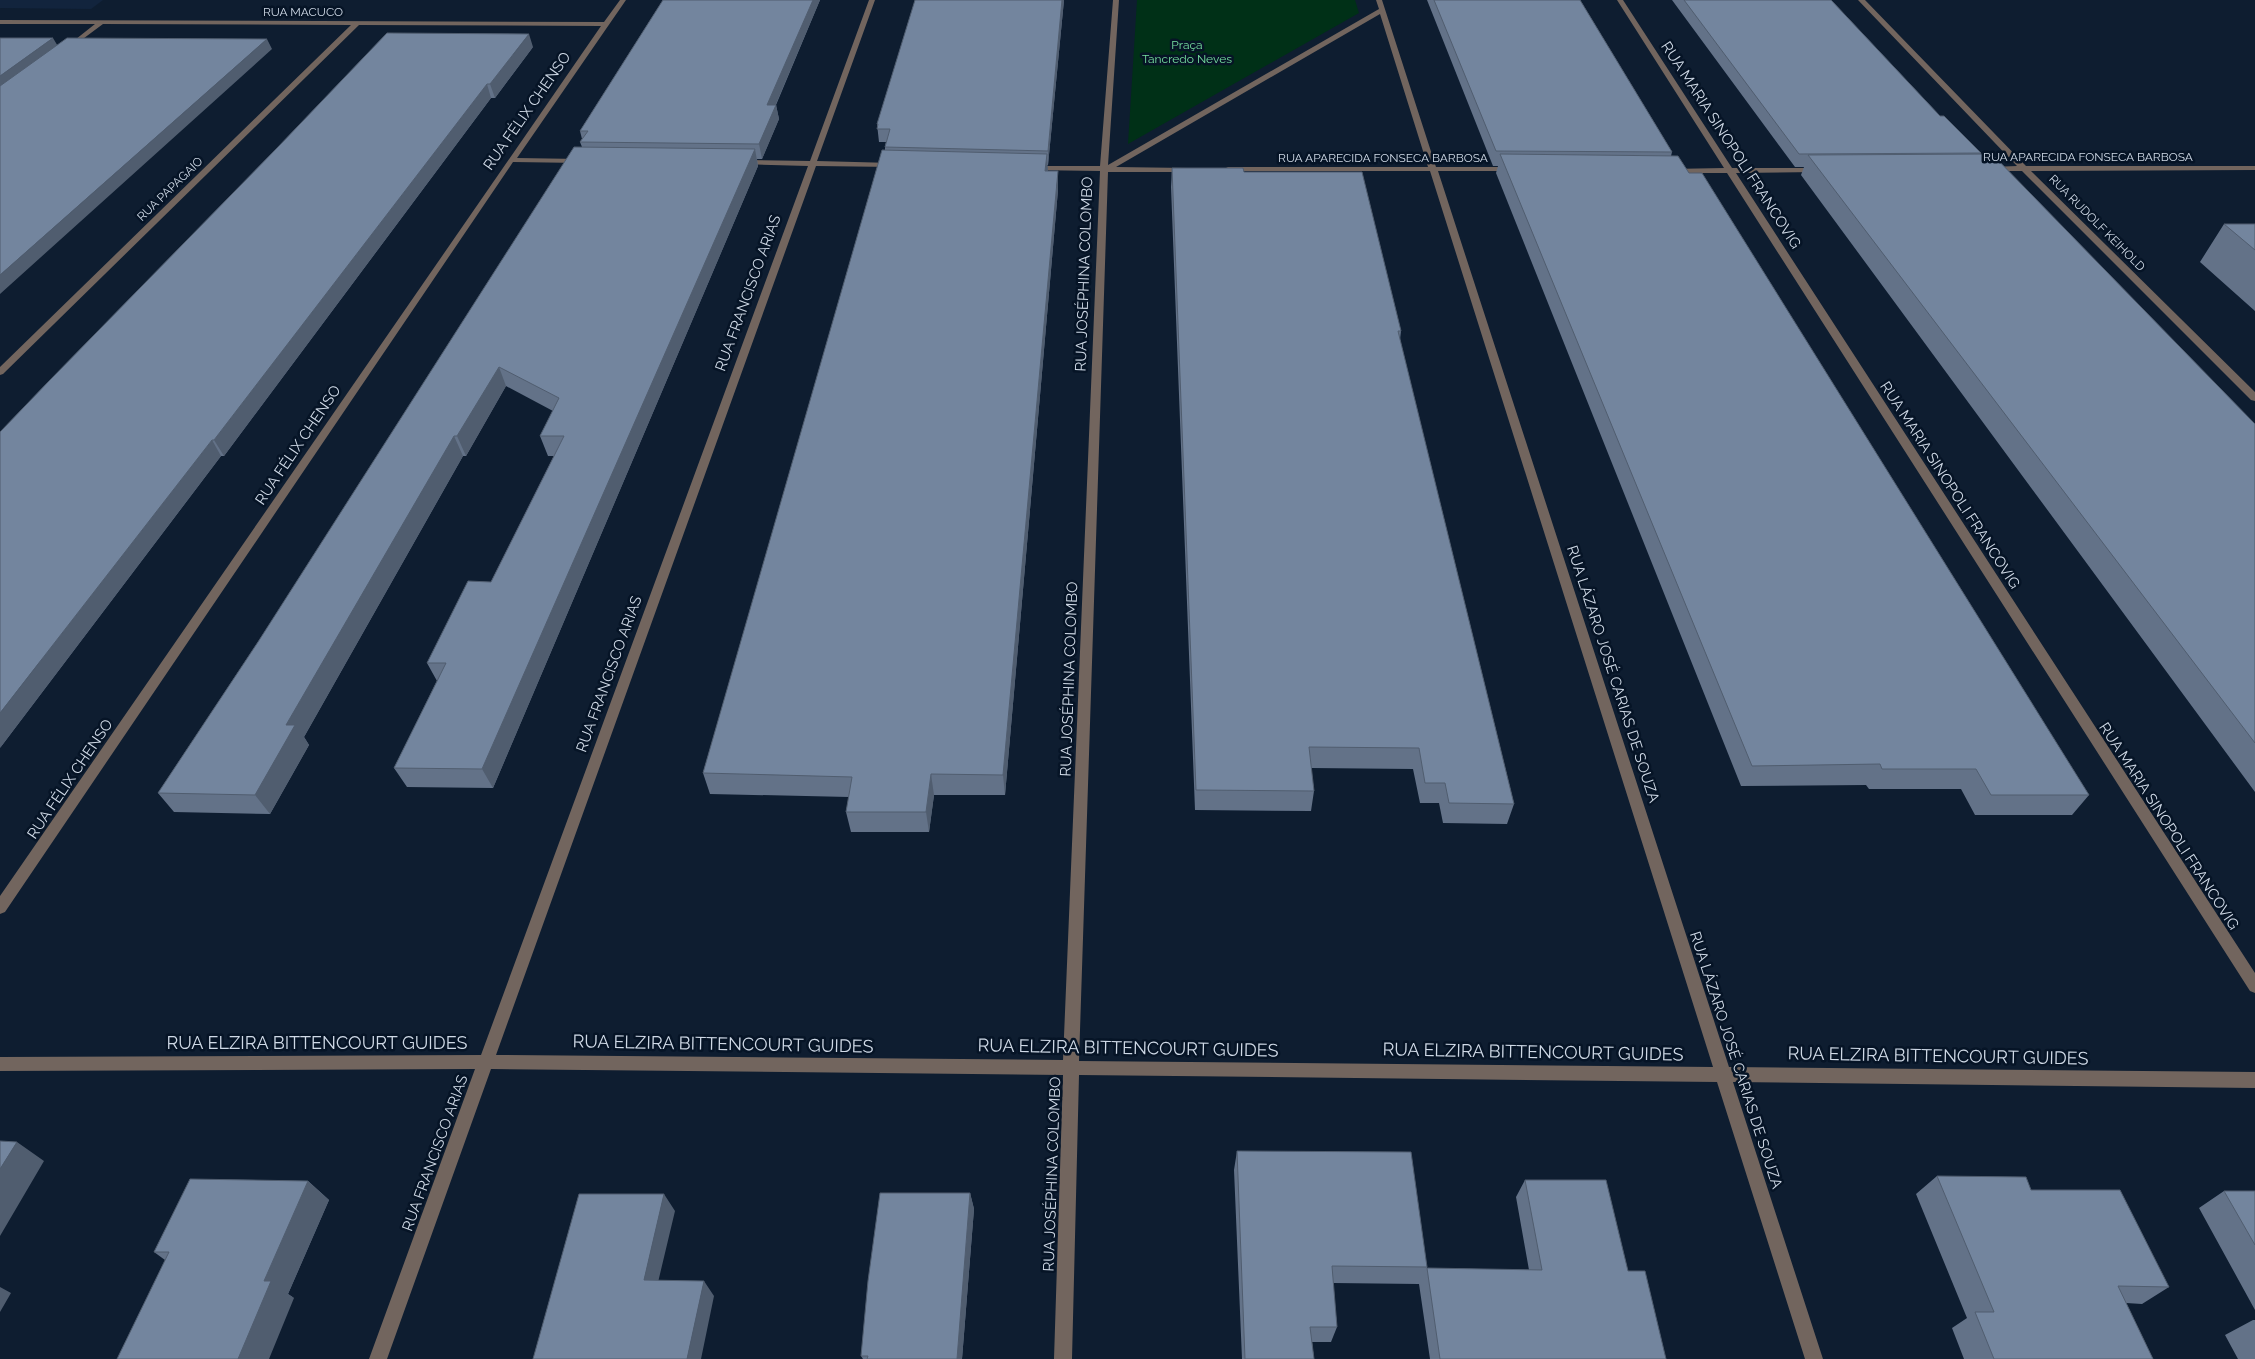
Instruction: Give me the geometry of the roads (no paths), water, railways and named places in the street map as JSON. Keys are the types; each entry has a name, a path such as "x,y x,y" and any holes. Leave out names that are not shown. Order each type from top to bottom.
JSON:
{"street":[{"name":"RUA FÉLIX CHENSO","path":"0,908 510,160 623,0"},
{"name":"RUA FRANCISCO ARIAS","path":"378,1359 872,0"},
{"name":"RUA JOSÉPHINA COLOMBO","path":"1064,1359 1071,1068 1104,170 1116,0"},
{"name":"RUA MARIA SINOPOLI FRANCOVIG","path":"1620,0 2255,986"},
{"name":"RUA RUDOLF KEIHOLD","path":"1861,0 2024,169 2255,398"},
{"path":"1104,170 1380,5"},
{"name":"RUA LÁZARO JOSÉ CARIAS DE SOUZA","path":"1380,5 1814,1359"},
{"name":"RUA MACUCO","path":"0,22 606,24"},
{"path":"63,52 102,22"},
{"name":"RUA PAPAGAIO","path":"0,372 357,23"},
{"path":"510,160 588,161"},
{"path":"735,162 900,165"},
{"path":"1016,168 1194,170"},
{"name":"RUA APARECIDA FONSECA BARBOSA","path":"1985,169 2255,168"},
{"name":"RUA APARECIDA FONSECA BARBOSA","path":"1224,169 1522,169"},
{"path":"1661,170 1828,170"},
{"name":"RUA ELZIRA BITTENCOURT GUIDES","path":"0,1064 486,1062 2255,1080"}],"park label":[{"name":"Praça Tancredo Neves","path":"1187,52"}]}
